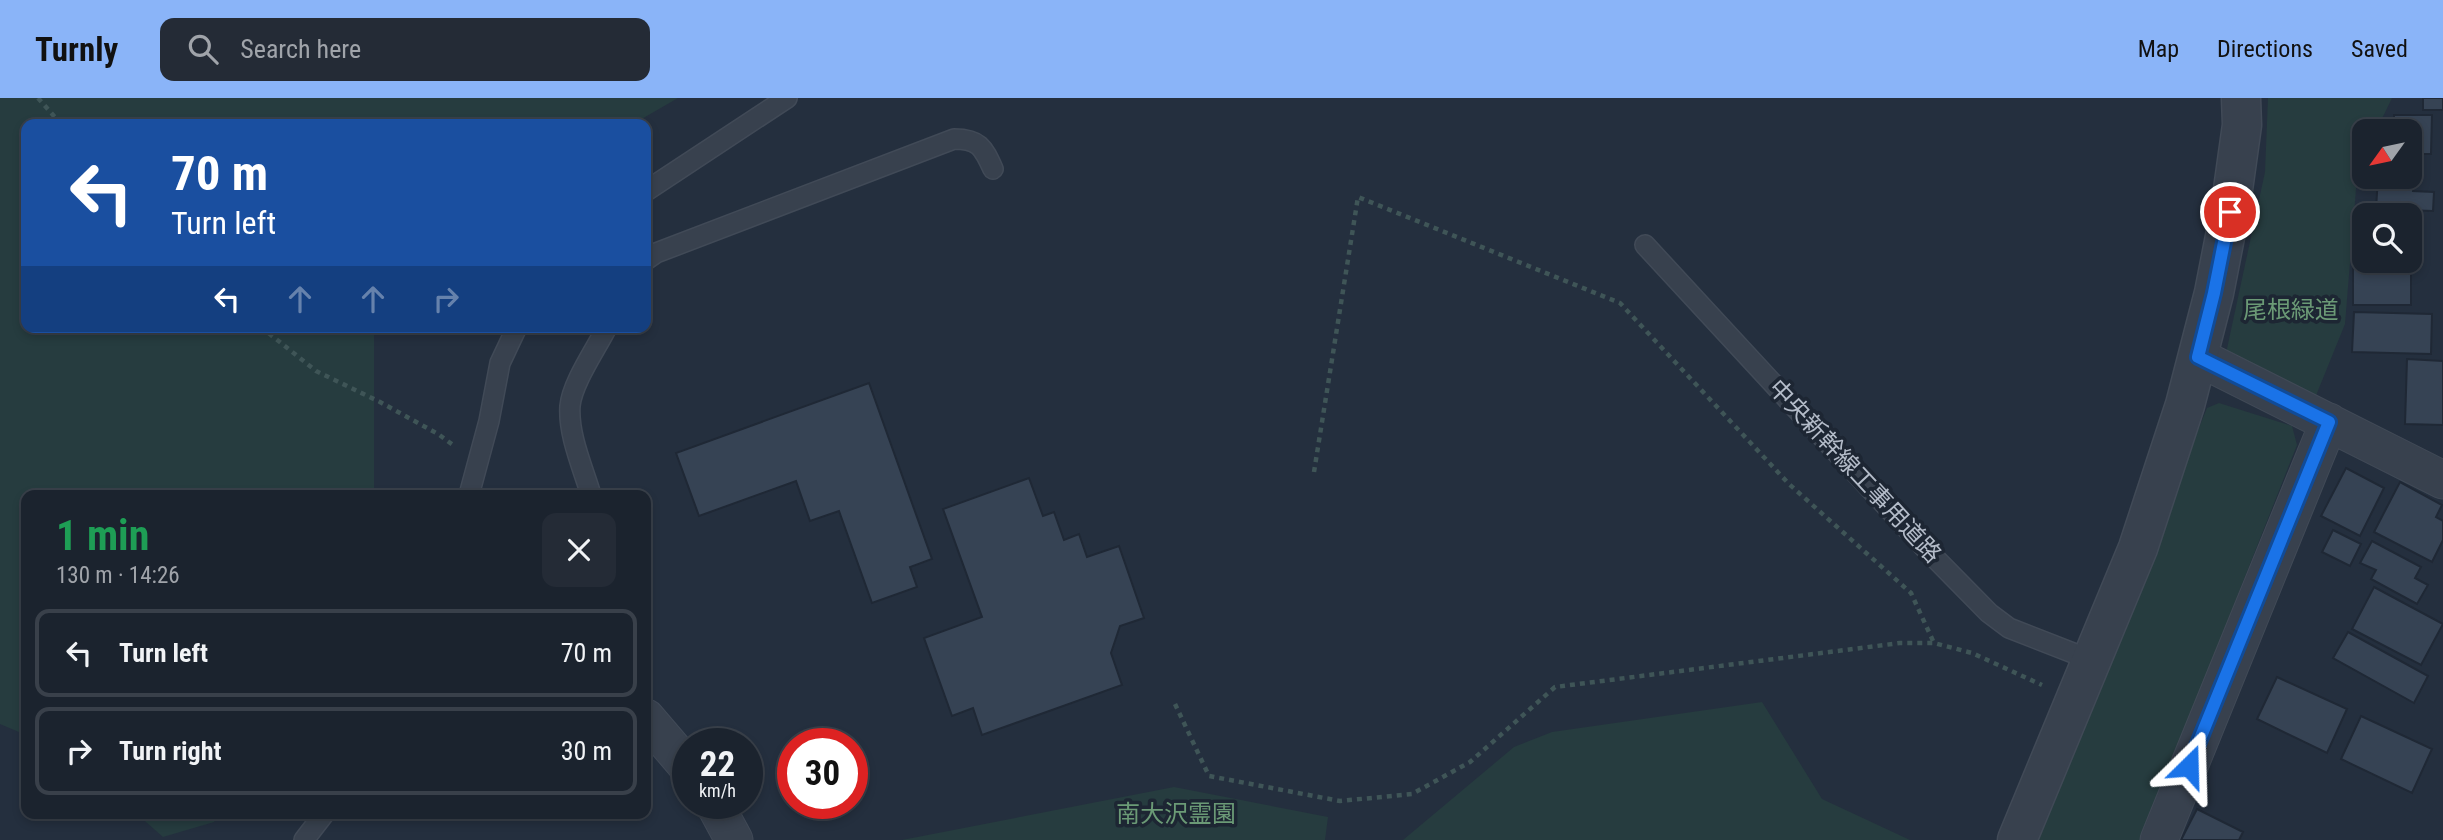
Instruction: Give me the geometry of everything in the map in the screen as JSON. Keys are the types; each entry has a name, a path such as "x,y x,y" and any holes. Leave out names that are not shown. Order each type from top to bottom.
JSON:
{"street":[{"path":"2017,840 2138,548 2172,446 2214,293 2237,171 2242,125 2241,98"},
{"path":"2198,357 2443,480"},
{"path":"2159,840 2329,422"},
{"path":"651,724 672,748"},
{"path":"723,819 734,840"}],"lane":[{"path":"651,188 788,98"},
{"path":"651,256 954,139 966,139 978,144 985,151 993,169"},
{"name":"中央新幹線工事用道路","path":"1645,245 1915,538 1989,614 2009,628 2091,660"},
{"path":"471,490 489,421 499,363 514,333"},
{"path":"590,490 570,422 570,403 604,333"},
{"path":"304,840 320,819"}],"path":[{"path":"38,98 57,119"},
{"path":"1314,472 1358,197 1620,303 1789,484 1911,593 1934,643"},
{"path":"268,333 316,371 438,434 477,464"},
{"path":"1175,704 1209,776 1340,801 1412,794 1470,762 1555,687 1900,643 1934,643 1972,653 2074,700"}],"green space":[{"path":"0,98 678,98 642,119 21,119 21,333 374,333 374,490 21,490 21,733 0,724"},
{"name":"尾根緑道","path":"2268,98 2392,98 2382,119 2352,119 2352,189 2356,189 2355,203 2352,203 2345,324 2315,398 2225,358 2265,172"},
{"path":"2219,403 2292,426 2297,445 2141,840 2031,840 2207,408"},
{"path":"1762,702 1822,799 1910,840 1403,840 1514,747 1552,732"},
{"name":"南大沢霊園","path":"1174,787 1328,817 1325,840 902,840"},
{"path":"143,819 216,819 214,822 163,837"}],"building":[{"path":"2423,98 2443,98 2443,110 2423,110"},
{"path":"2394,115 2432,115 2431,154 2422,154 2422,119 2394,119"},
{"path":"2377,189 2434,192 2433,211 2422,211 2422,203 2376,203"},
{"path":"2353,273 2411,273 2411,305 2353,305"},
{"path":"2354,312 2432,314 2431,354 2352,352"},
{"path":"2407,359 2443,361 2443,425 2405,424"},
{"path":"869,383 932,559 910,567 917,587 872,603 839,511 810,521 796,481 699,516 676,453"},
{"path":"2346,468 2384,488 2360,536 2321,516"},
{"path":"1029,478 1043,516 1054,512 1064,540 1079,534 1087,557 1119,546 1144,618 1120,626 1111,653 1122,685 982,735 973,708 952,716 924,638 982,617 943,509"},
{"path":"2400,482 2442,505 2436,517 2443,521 2443,540 2432,562 2374,532"},
{"path":"2333,530 2361,544 2350,566 2322,552"},
{"path":"2372,541 2421,567 2415,578 2428,585 2417,604 2371,579 2376,570 2360,563"},
{"path":"2374,587 2443,624 2421,665 2352,629"},
{"path":"2348,632 2428,676 2414,703 2333,658"},
{"path":"2277,677 2347,709 2327,753 2257,719"},
{"path":"2361,716 2432,749 2412,793 2341,759"},
{"path":"2197,809 2243,832 2239,840 2181,840"}],"route":[{"path":"2189,766 2329,422 2198,357 2230,212"}]}
